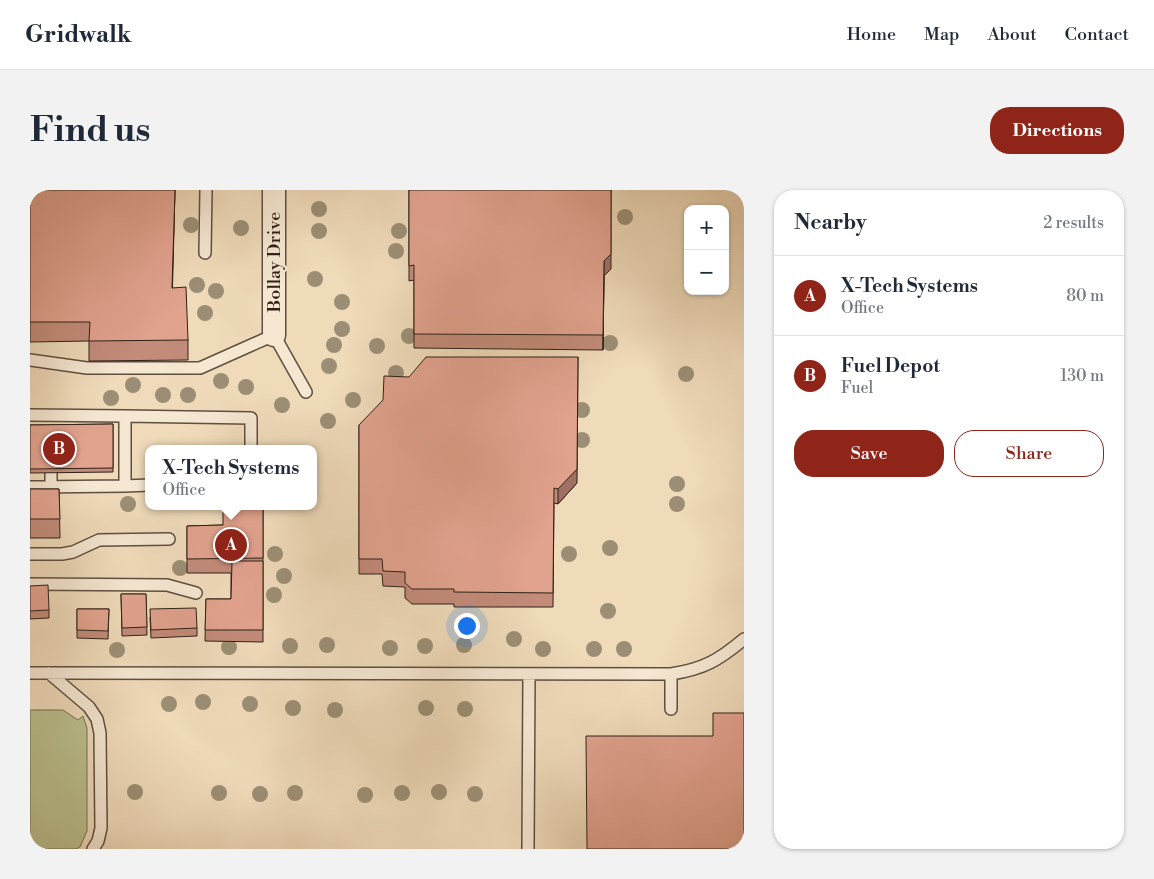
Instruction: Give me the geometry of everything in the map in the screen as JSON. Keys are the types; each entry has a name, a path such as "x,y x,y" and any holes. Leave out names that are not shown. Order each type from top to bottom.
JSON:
{"street":[{"name":"Bollay Drive","path":"274,190 274,335"}],"lane":[{"path":"205,253 206,190"},
{"path":"30,360 87,368 200,368 274,335 306,392"},
{"path":"52,414 52,430"},
{"path":"30,415 251,418 251,445"},
{"path":"90,415 90,430"},
{"path":"125,416 125,486"},
{"path":"51,474 51,488"},
{"path":"91,475 92,487"},
{"path":"30,488 145,486"},
{"path":"30,554 73,552 99,540 169,539"},
{"path":"30,584 167,585 196,593"},
{"path":"30,673 671,674 692,671 723,657 744,639"},
{"path":"50,673 89,706 97,719 100,732 101,828 98,841 93,849"},
{"path":"528,849 529,674"},
{"path":"671,674 671,709"}],"green space":[{"path":"30,710 63,710 78,720 83,716 87,728 87,831 80,847 76,849 30,849"}],"building":[{"path":"30,190 175,190 172,288 186,287 188,340 89,341 90,322 30,322"},
{"path":"409,190 611,190 611,254 604,261 603,335 414,334 414,265 409,266"},
{"path":"426,357 578,357 577,469 558,489 554,488 553,593 454,592 454,589 412,589 405,583 405,572 383,571 382,559 359,559 359,425 383,400 384,376 409,377"},
{"path":"113,424 113,468 30,469 30,425"},
{"path":"30,489 59,489 60,519 30,519"},
{"path":"223,510 263,510 263,558 187,559 187,526 223,525"},
{"path":"232,561 263,561 263,630 205,630 206,599 231,599"},
{"path":"48,585 49,610 30,611 30,586"},
{"path":"121,594 146,594 147,627 122,628"},
{"path":"196,608 197,628 151,630 150,609"},
{"path":"77,609 109,609 108,631 77,630"},
{"path":"713,713 744,713 744,849 587,849 586,736 713,736"}],"place":[{"name":"Fuel Depot","path":"59,449"},
{"name":"X-Tech Systems","path":"231,545"}]}
